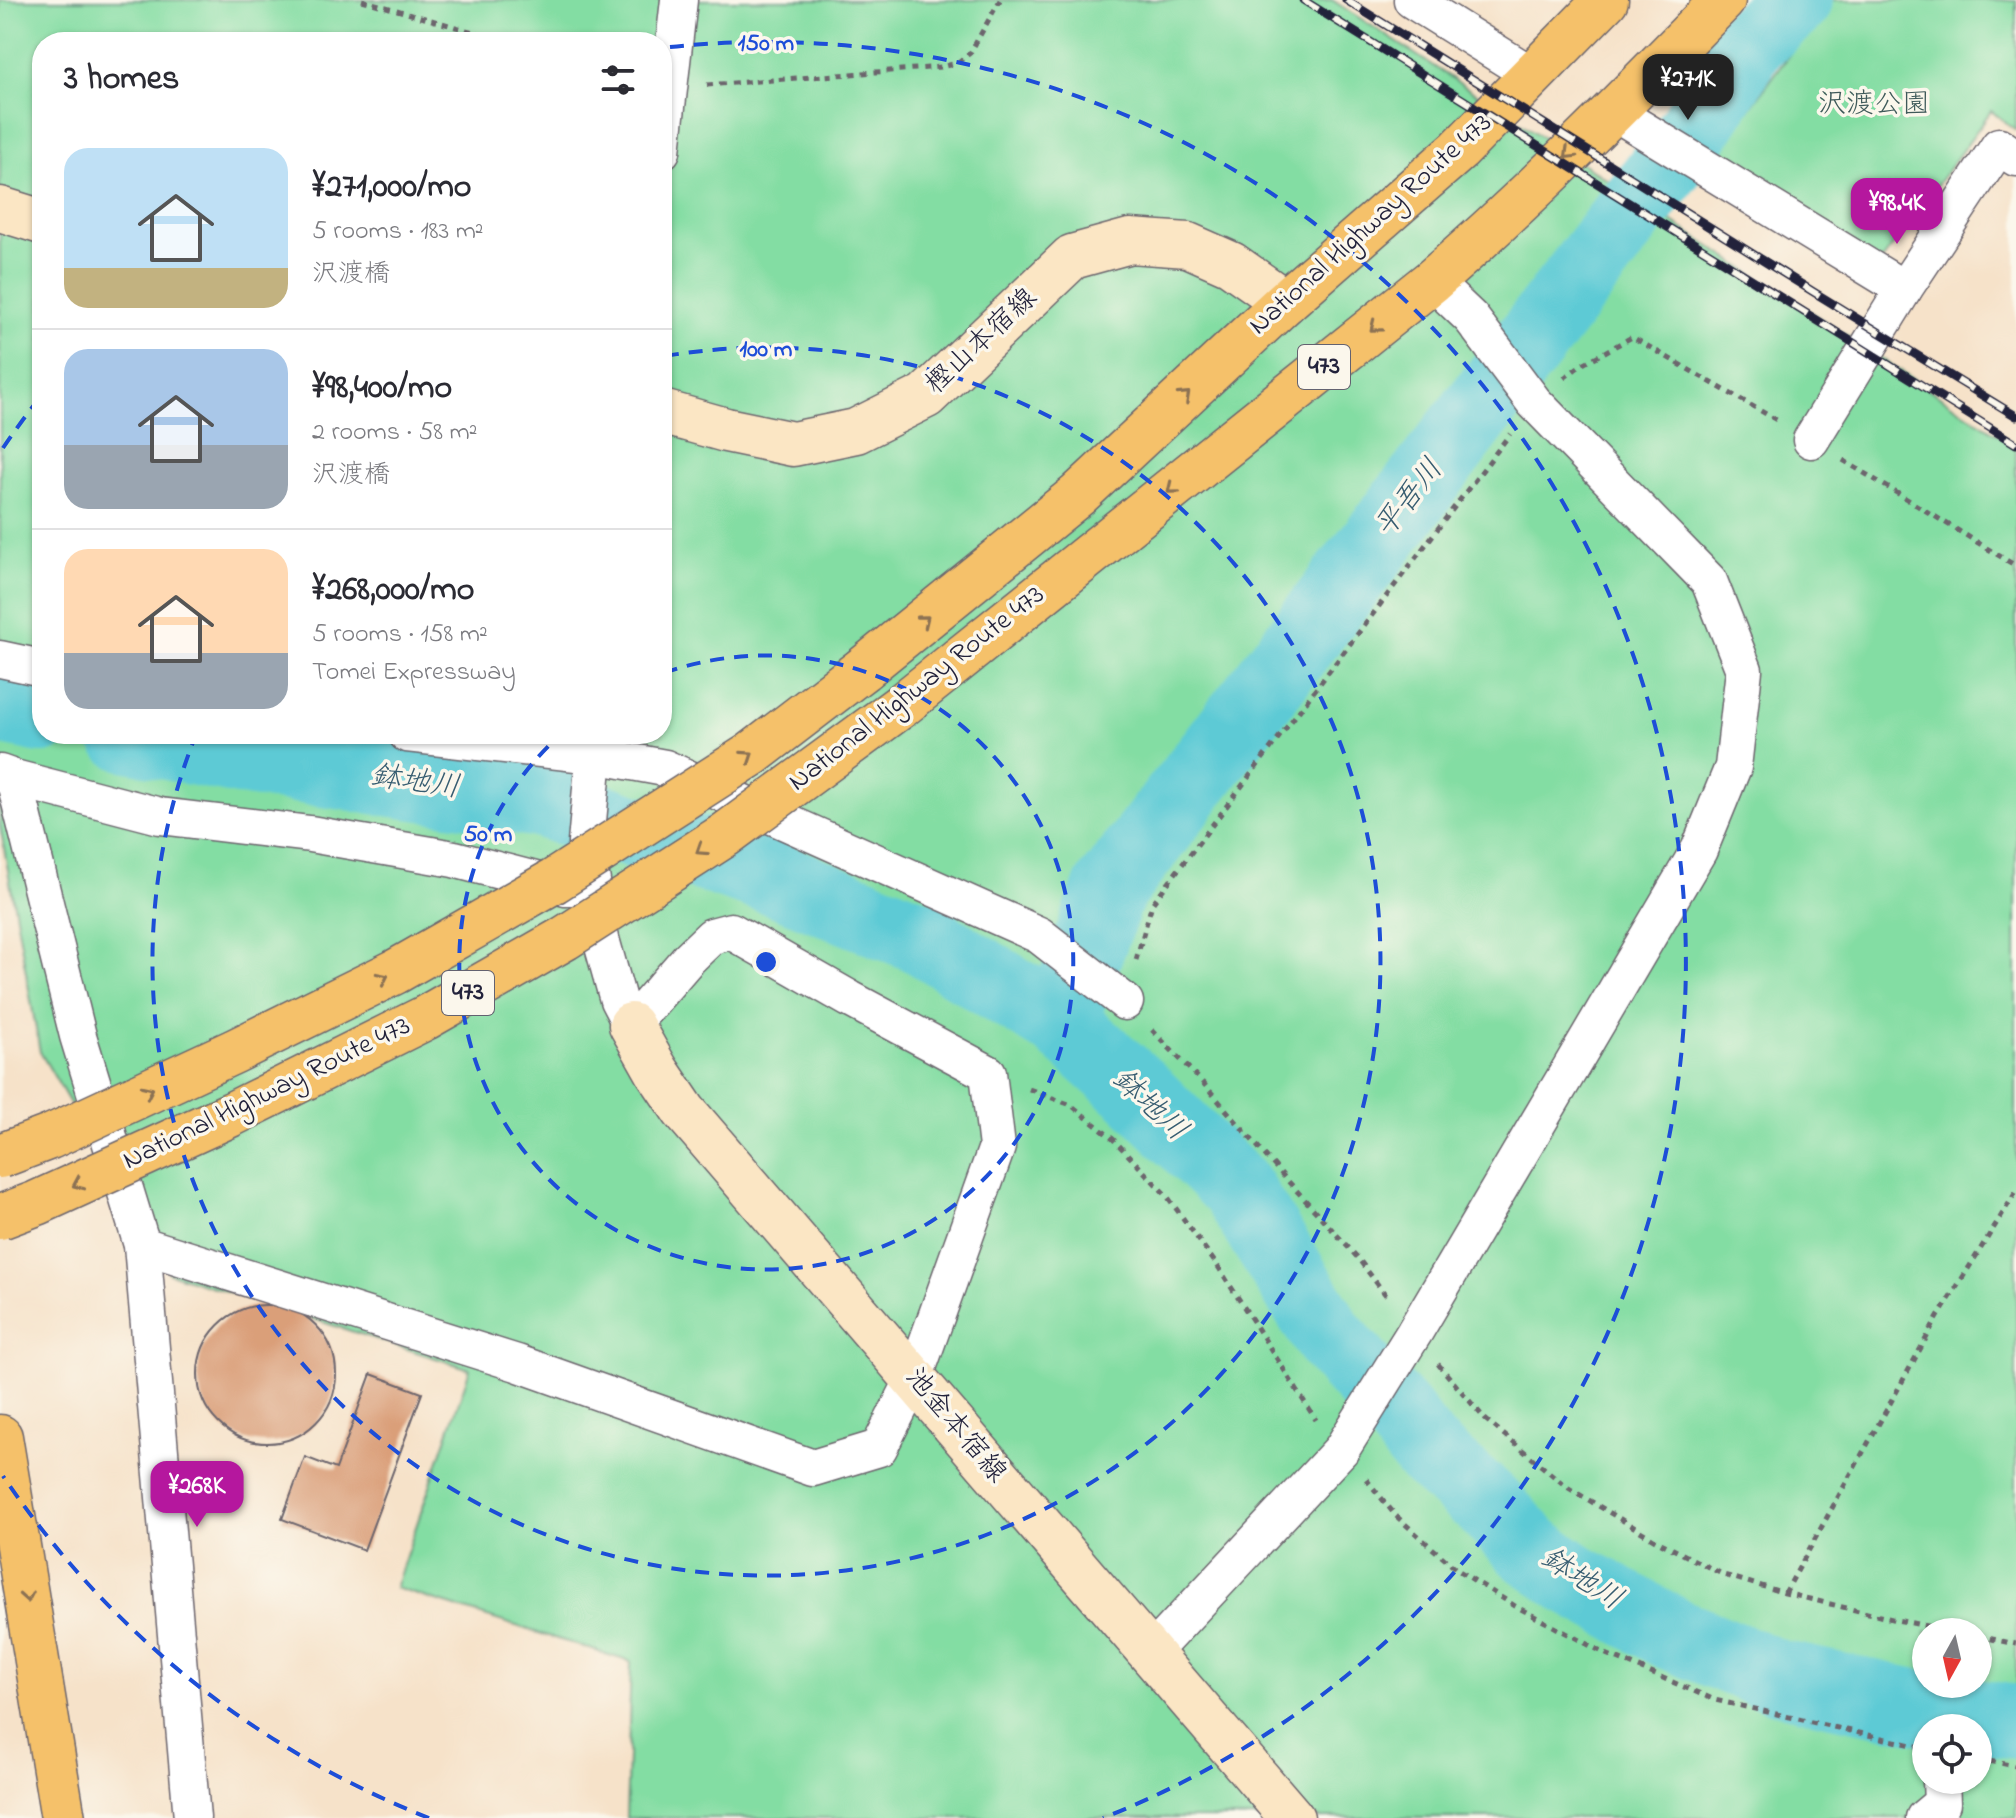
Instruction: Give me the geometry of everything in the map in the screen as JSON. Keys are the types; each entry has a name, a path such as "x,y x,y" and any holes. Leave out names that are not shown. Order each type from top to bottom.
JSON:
{"highway":[{"name":"National Highway Route 473","path":"0,1156 50,1137 235,1051 408,965 554,881 752,754 863,669 1078,495 1285,302 1459,150 1606,0"},
{"name":"National Highway Route 473","path":"0,1217 232,1114 425,1018 565,938 725,835 901,706 1432,281 1624,118 1723,0"},
{"path":"0,1437 63,1818"}],"street":[{"path":"672,56 679,0"},
{"path":"1412,0 1532,75"},
{"path":"1624,118 1904,289"},
{"path":"1811,440 1904,289 1999,146 2016,158"},
{"path":"0,209 32,219"},
{"name":"樫山本宿線","path":"672,415 793,444 856,431 926,396 1072,257 1130,241 1188,245 1231,264 1285,302"},
{"path":"1150,1654 1341,1450 1414,1333 1699,850 1733,767 1744,670 1709,581 1534,402 1471,318 1432,281"},
{"path":"0,659 32,666"},
{"path":"142,1245 517,1363 813,1468 879,1448 914,1379 997,1147 988,1073 731,931 712,936 631,1025 618,1000 601,939 586,843 595,744 665,768 1039,935 1125,1002"},
{"path":"192,1818 142,1245 78,1036 7,776 160,816 310,834 454,859 594,896"},
{"name":"池金本宿線","path":"631,1025 684,1111 1292,1818"}],"path":[{"path":"362,0 473,32"},
{"path":"672,88 941,67 957,63 970,53 1000,0"},
{"path":"1125,1002 1152,904 1534,402 1581,365 1632,337"},
{"path":"988,1073 1071,1105 1113,1139 1167,1196 1219,1268 1310,1414 1396,1516 1456,1569 1515,1606 1606,1654 1715,1700 1912,1745"},
{"path":"1912,1623 1785,1593 1938,1317 2016,1192"},
{"path":"1992,1639 2016,1644"},
{"path":"1992,1762 2016,1766"}],"green space":[{"path":"0,0 1332,0 2016,446 2016,1818 626,1818 631,1662 395,1588 470,1369 169,1273 40,1052 0,825"},
{"name":"沢渡公園","path":"1829,0 2016,0 2016,130 1991,111 1878,266 1713,159"}],"building":[{"path":"267,1305 293,1310 316,1325 331,1348 336,1374 331,1400 316,1423 293,1438 267,1443 241,1438 218,1423 203,1400 198,1374 203,1348 218,1325 241,1310"},
{"path":"371,1374 422,1393 364,1550 282,1519 305,1457 336,1469"}],"waterway":[{"name":"平吾川","path":"1060,1022 1110,889 1693,131 1750,41 1796,0"},
{"name":"鉢地川","path":"0,707 32,714"},
{"name":"鉢地川","path":"173,744 240,758 542,801 782,881 919,936 1060,1022 1137,1090 1236,1188 1329,1337 1425,1450 1486,1503 1531,1550 1576,1581 1673,1634 1778,1677 1929,1709 2016,1722"}],"railway":[{"path":"1303,0 2016,444"},
{"path":"1346,0 2016,416"}]}
